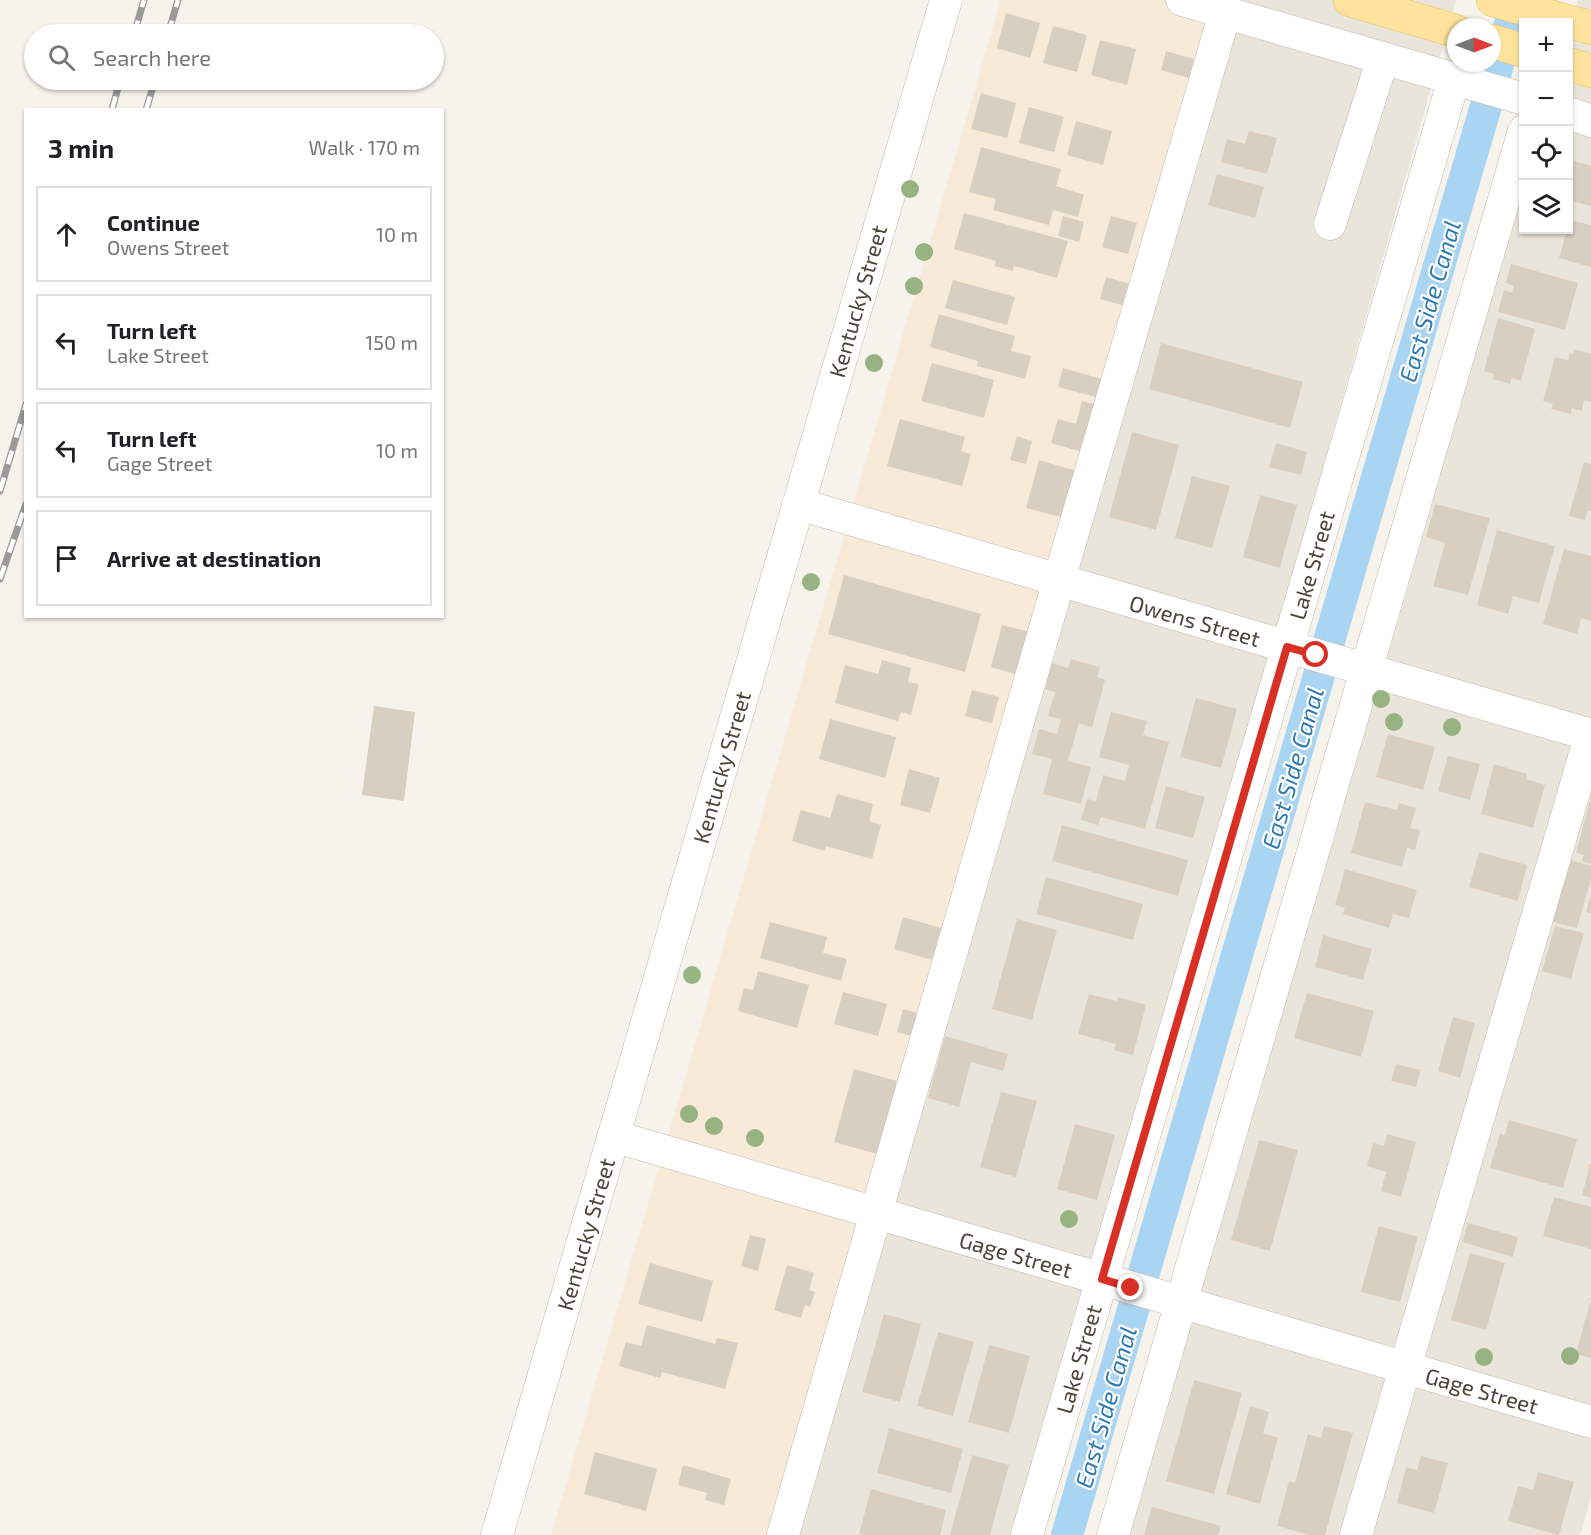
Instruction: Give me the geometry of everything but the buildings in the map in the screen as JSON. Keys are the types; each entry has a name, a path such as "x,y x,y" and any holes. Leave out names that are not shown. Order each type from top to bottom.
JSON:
{"main road":[{"path":"1350,0 1447,28"},
{"path":"1493,0 1591,28"},
{"path":"1501,45 1519,50"},
{"path":"1573,65 1591,71"}],"street":[{"name":"Kentucky Street","path":"497,1535 946,0"},
{"path":"1182,0 1519,98"},
{"path":"783,1535 1225,13"},
{"path":"1330,224 1383,58"},
{"name":"Lake Street","path":"1027,1535 1454,79"},
{"path":"1573,114 1591,121"},
{"path":"1113,1535 1519,148"},
{"name":"Owens Street","path":"798,504 1591,735"},
{"path":"1356,1535 1591,735"},
{"name":"Gage Street","path":"613,1136 1591,1422"}],"shaded area":[{"path":"1001,0 1239,0 786,1535 551,1535"},
{"path":"1239,0 1456,0 1451,18 1447,18 1447,32 1019,1535 786,1535"},
{"path":"1578,0 1591,0 1591,1498 1580,1535 1128,1535 1401,611 1519,201 1519,234 1573,234 1573,18"}],"waterway":[{"name":"East Side Canal","path":"1067,1535 1517,0"}],"railway":[{"path":"137,24 144,0"},
{"path":"171,24 178,0"},
{"path":"113,108 117,90"},
{"path":"147,108 152,90"},
{"path":"0,491 24,411"},
{"path":"0,579 24,510"}],"route":[{"path":"1131,1288 1102,1279 1287,647 1316,655"}]}
